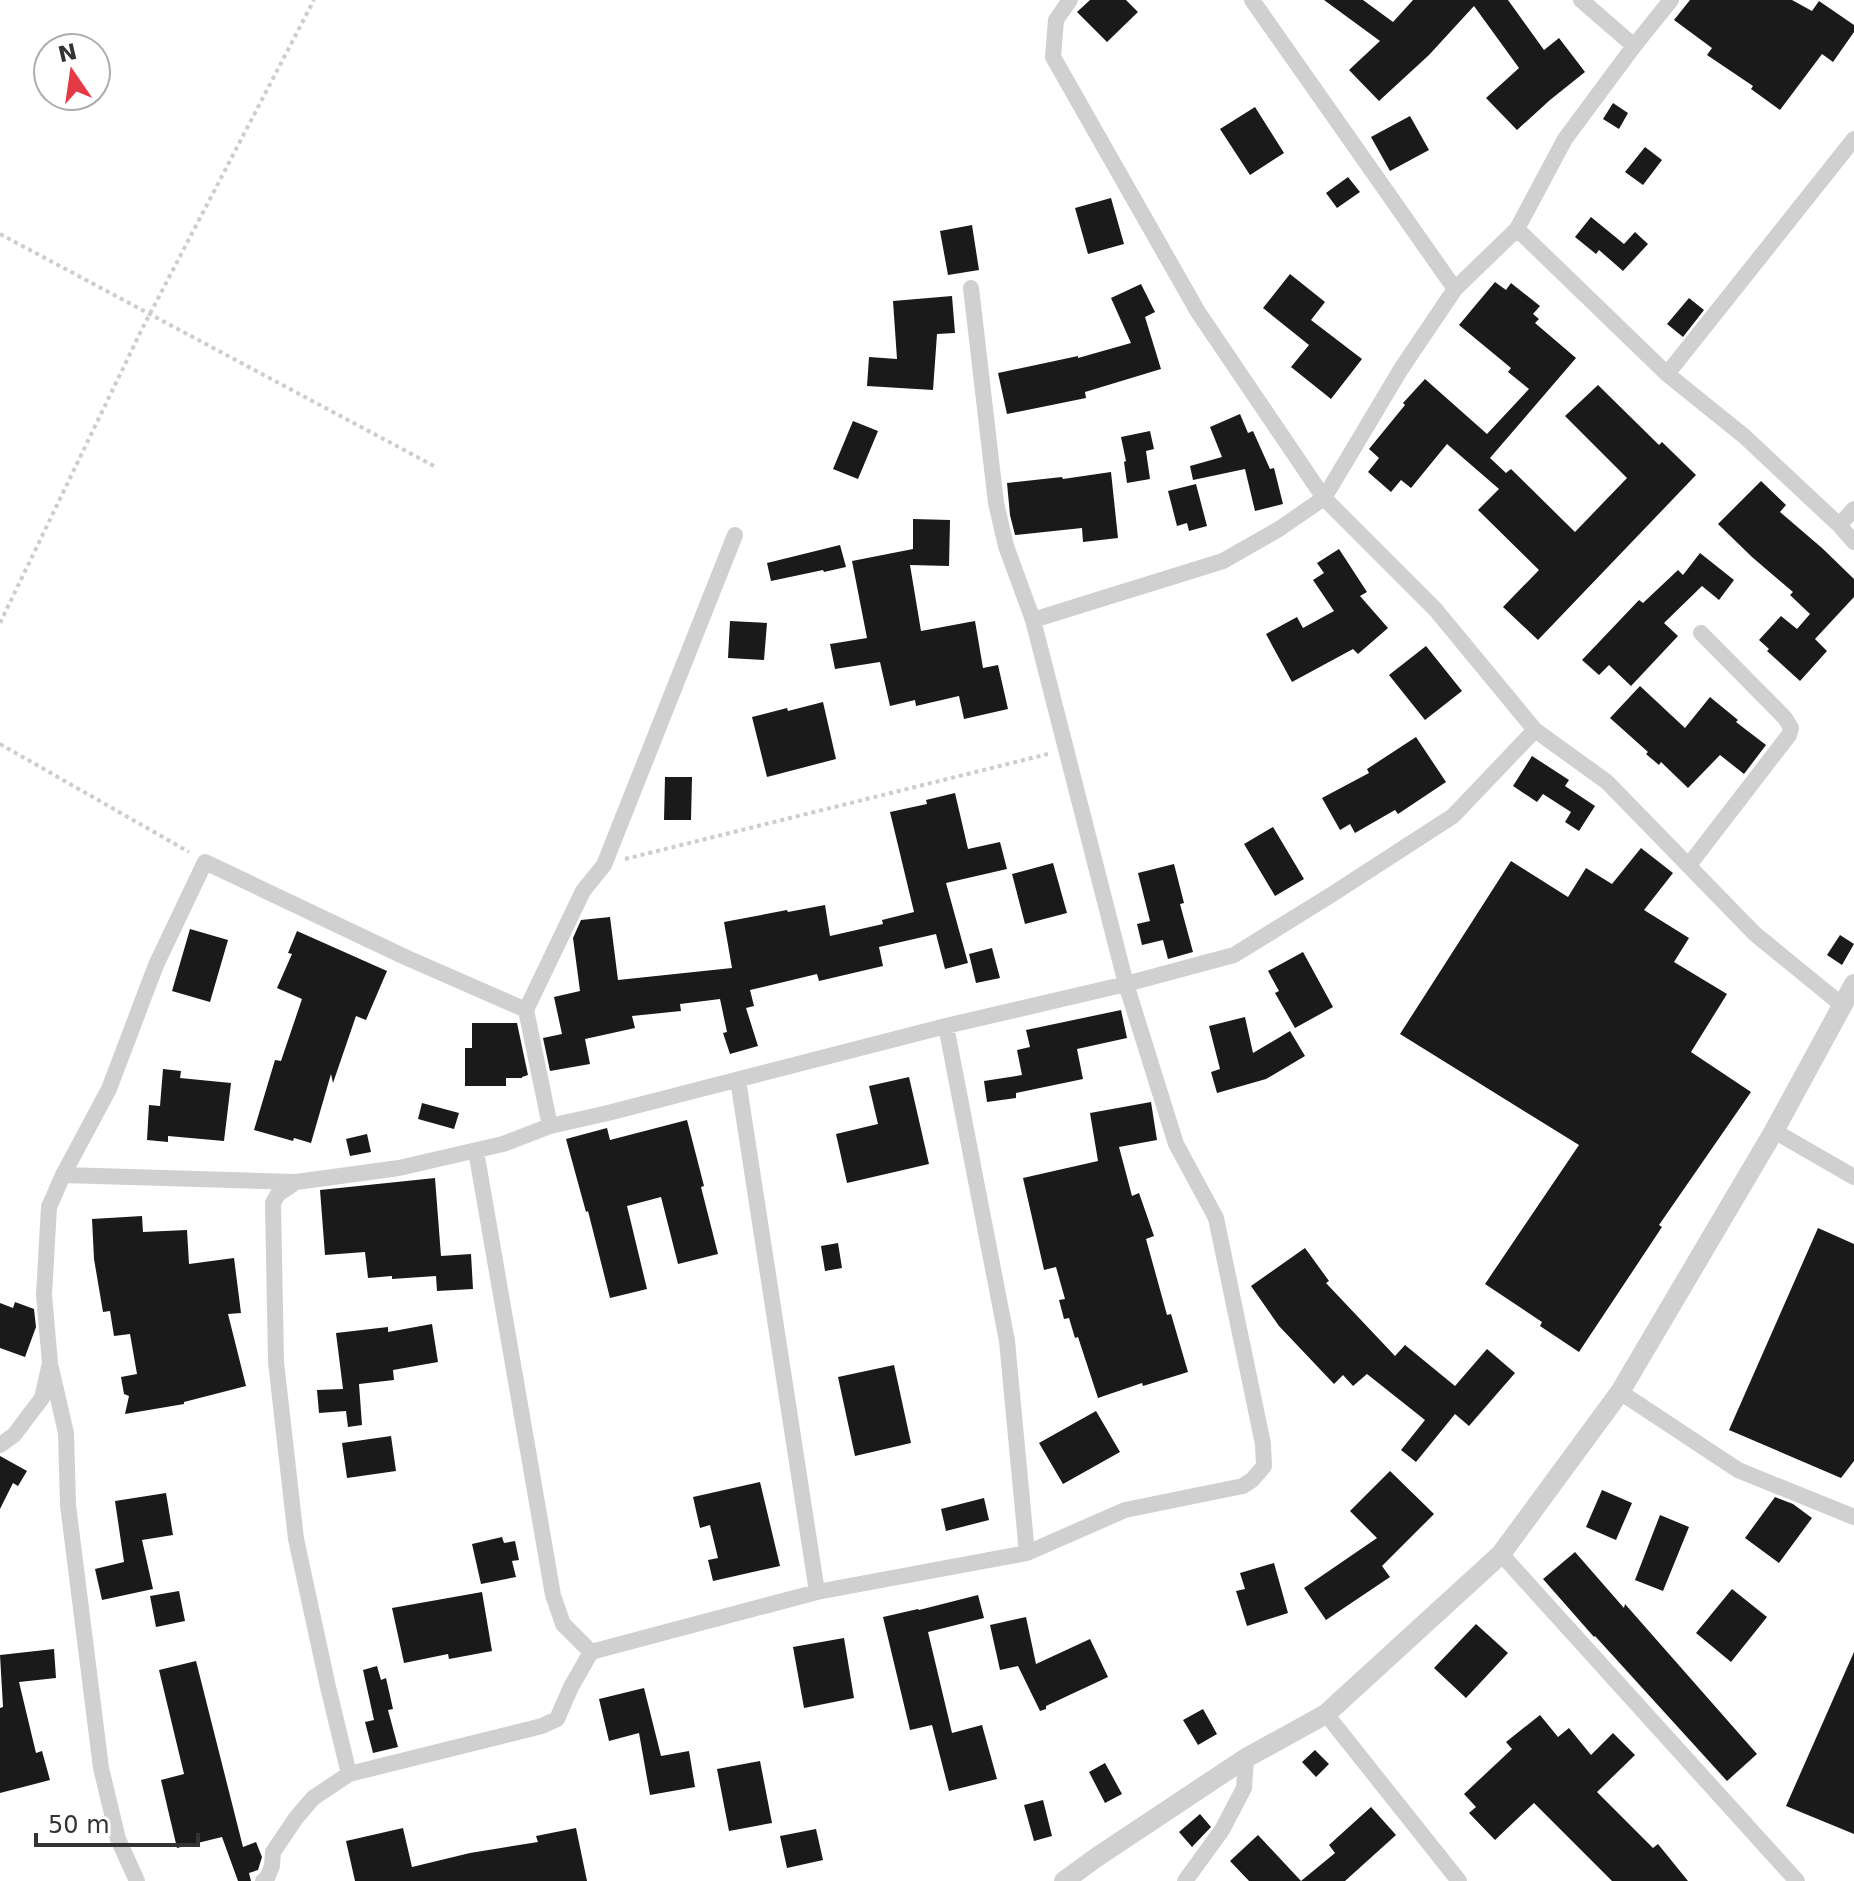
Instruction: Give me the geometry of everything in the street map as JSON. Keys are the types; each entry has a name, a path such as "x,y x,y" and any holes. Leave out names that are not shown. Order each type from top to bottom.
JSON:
{"street":[{"path":"1070,0 1056,20 1053,57 1198,312 1324,498 1435,609 1535,730 1607,782 1755,934 1842,1005"},
{"path":"1252,0 1455,289"},
{"path":"1581,0 1634,46"},
{"path":"1033,620 1223,561 1279,529 1324,498 1401,369 1455,289 1517,229 1565,139 1671,0"},
{"path":"1667,374 1854,139"},
{"path":"1517,229 1667,374 1744,436 1854,542"},
{"path":"263,1881 272,1866 273,1852 313,1798 349,1774 542,1726 557,1719 591,1652 817,1592 1027,1553 1125,1510 1243,1486 1264,1466 1263,1444 1216,1218 1176,1144 1126,984 1033,620 1006,546 996,503 971,288"},
{"path":"1839,525 1854,509"},
{"path":"550,1126 526,1010 583,891 604,865 735,535"},
{"path":"1689,865 1789,735 1791,728 1785,718 1701,633"},
{"path":"63,1175 296,1182 399,1168 503,1144 550,1126 1234,955 1453,816 1535,730"},
{"path":"137,1881 118,1839 101,1768 68,1505 66,1433 50,1363 44,1295 49,1207 109,1089 156,965 205,862 405,957 526,1010"},
{"path":"1064,1881 1246,1758 1326,1714 1501,1554 1620,1392 1774,1131 1854,984"},
{"path":"946,1026 1007,1341 1027,1553"},
{"path":"738,1080 817,1592"},
{"path":"1774,1131 1854,1177"},
{"path":"476,1151 553,1595 563,1624 591,1652"},
{"path":"296,1182 278,1194 273,1203 276,1362 296,1539 349,1774"},
{"path":"0,1445 14,1435 42,1398 50,1363"},
{"path":"1620,1392 1738,1470 1854,1517"},
{"path":"1501,1554 1797,1881"},
{"path":"1326,1714 1459,1881"},
{"path":"1185,1881 1222,1830 1244,1788 1246,1758"}],"path":[{"path":"0,623 150,314 314,0"},
{"path":"0,234 434,466"},
{"path":"0,744 205,862"},
{"path":"604,865 1065,749"}],"building":[{"path":"1090,0 1126,0 1138,12 1107,42 1077,12"},
{"path":"1324,0 1363,0 1393,22 1413,0 1508,0 1544,50 1559,38 1585,72 1517,130 1486,98 1519,68 1474,6 1429,55 1379,101 1349,70 1380,41"},
{"path":"1690,0 1792,0 1812,11 1819,1 1854,25 1854,32 1833,62 1822,54 1780,110 1751,89 1753,86 1707,55 1712,48 1674,20"},
{"path":"1613,103 1628,113 1619,129 1603,119"},
{"path":"1255,107 1284,153 1250,175 1220,129"},
{"path":"1410,116 1429,150 1390,171 1371,137"},
{"path":"1645,147 1662,160 1643,185 1625,172"},
{"path":"1348,177 1360,192 1337,208 1326,193"},
{"path":"1111,198 1124,244 1088,254 1075,208"},
{"path":"1591,217 1624,244 1635,232 1648,244 1623,271 1599,250 1596,254 1575,237"},
{"path":"972,225 979,270 948,275 940,231"},
{"path":"1290,274 1325,302 1311,320 1362,359 1331,399 1291,367 1309,345 1263,308"},
{"path":"1495,282 1506,290 1511,283 1540,306 1533,314 1539,319 1535,323 1576,358 1490,458 1506,473 1511,469 1575,532 1627,478 1565,416 1598,385 1659,445 1662,442 1696,475 1538,640 1503,607 1539,570 1478,510 1499,489 1447,444 1411,488 1401,480 1391,492 1368,472 1379,458 1369,449 1425,379 1487,434 1529,389 1508,372 1511,368 1459,325"},
{"path":"1141,284 1155,312 1145,317 1161,369 1085,392 1086,398 1007,414 998,373 1078,358 1131,343 1111,298"},
{"path":"952,296 955,333 937,334 933,390 867,386 869,357 897,359 893,301"},
{"path":"1689,298 1704,310 1683,337 1667,324"},
{"path":"1240,414 1248,433 1253,431 1270,469 1274,468 1283,504 1255,511 1245,469 1193,480 1190,466 1222,457 1210,427"},
{"path":"853,421 878,431 858,479 833,469"},
{"path":"1150,431 1154,449 1146,451 1150,479 1127,483 1121,437"},
{"path":"1111,472 1118,538 1083,542 1082,528 1015,535 1007,483"},
{"path":"1761,481 1786,505 1780,512 1854,579 1854,597 1815,639 1827,651 1800,681 1759,640 1781,616 1797,629 1810,614 1790,595 1793,592 1718,524"},
{"path":"1196,484 1207,526 1189,531 1187,523 1177,526 1168,491"},
{"path":"913,519 950,520 949,566 910,565 921,631 975,621 983,668 998,665 1008,709 964,719 959,696 916,706 915,700 890,706 880,662 835,669 830,644 867,638 852,561 913,549"},
{"path":"840,545 846,567 771,581 767,563"},
{"path":"1339,549 1367,592 1360,596 1388,628 1358,654 1353,649 1292,682 1266,634 1297,617 1303,628 1334,611 1313,580 1324,573 1317,563"},
{"path":"1700,553 1734,580 1719,600 1702,586 1664,623 1678,636 1631,686 1609,665 1599,675 1582,660 1639,600 1643,603 1678,570 1683,575"},
{"path":"730,621 767,623 764,660 728,658"},
{"path":"1426,646 1462,691 1425,720 1389,675"},
{"path":"1640,686 1685,728 1710,697 1766,745 1744,774 1720,755 1688,788 1661,762 1659,765 1646,754 1648,752 1610,718"},
{"path":"823,702 836,759 767,777 752,717"},
{"path":"1416,737 1446,782 1398,814 1395,810 1355,833 1350,824 1340,830 1322,798 1369,773 1367,769"},
{"path":"1532,756 1569,780 1565,786 1595,806 1579,831 1565,822 1571,812 1543,794 1537,802 1513,786"},
{"path":"665,777 692,777 691,820 664,820"},
{"path":"955,793 968,849 1000,842 1007,869 946,883 968,963 945,969 936,934 879,947 883,966 819,981 817,974 750,990 754,1006 746,1008 758,1046 730,1054 723,1033 727,1032 720,999 680,1004 681,1011 632,1016 635,1028 585,1039 590,1064 550,1071 543,1038 562,1034 554,997 580,991 573,938 581,920 610,917 618,980 732,968 724,922 825,905 830,936 883,924 882,920 914,912 890,812 927,804 926,800"},
{"path":"1273,827 1304,879 1275,896 1244,844"},
{"path":"1641,848 1673,873 1644,910 1689,938 1674,962 1727,994 1691,1052 1751,1092 1659,1225 1662,1227 1579,1352 1540,1326 1542,1322 1485,1284 1579,1145 1400,1034 1511,861 1568,897 1586,868 1612,884"},
{"path":"1053,863 1067,913 1025,924 1012,874"},
{"path":"1174,864 1184,903 1180,904 1193,952 1168,959 1163,940 1142,945 1137,924 1150,921 1138,873"},
{"path":"190,929 228,940 210,1002 172,991"},
{"path":"297,931 387,971 366,1020 356,1016 333,1083 331,1074 311,1143 254,1130 275,1060 281,1061 302,999 277,988 292,954 288,953"},
{"path":"1840,935 1854,944 1842,965 1827,955"},
{"path":"992,948 1000,978 976,983 969,954"},
{"path":"1303,952 1333,1007 1295,1028 1275,993 1279,991 1268,971"},
{"path":"1121,1010 1127,1038 1077,1049 1083,1079 1016,1093 1016,1098 987,1102 984,1081 1022,1075 1017,1050 1030,1047 1026,1030"},
{"path":"1245,1017 1253,1053 1290,1031 1305,1056 1266,1079 1217,1093 1211,1072 1220,1069 1209,1026"},
{"path":"472,1023 517,1023 528,1075 506,1078 506,1086 465,1086 465,1048 472,1048"},
{"path":"163,1069 181,1071 180,1078 231,1083 224,1141 168,1136 168,1142 147,1140 149,1105 160,1106"},
{"path":"909,1077 929,1164 847,1183 836,1134 878,1124 869,1086"},
{"path":"1151,1102 1157,1140 1119,1147 1132,1196 1139,1193 1154,1236 1146,1239 1167,1315 1171,1314 1188,1372 1098,1398 1078,1337 1075,1338 1069,1318 1064,1319 1059,1300 1065,1299 1056,1267 1044,1270 1023,1178 1098,1161 1090,1113"},
{"path":"422,1103 459,1113 454,1129 418,1119"},
{"path":"687,1120 718,1254 678,1264 661,1197 627,1206 647,1289 610,1298 566,1139 607,1128 610,1140"},
{"path":"367,1134 371,1152 350,1156 346,1139"},
{"path":"435,1178 441,1256 471,1254 473,1289 437,1291 436,1276 368,1278 365,1252 325,1255 320,1190"},
{"path":"142,1216 143,1232 187,1230 189,1264 234,1258 241,1313 228,1314 246,1386 184,1404 125,1414 129,1396 124,1394 121,1377 137,1374 130,1334 114,1336 110,1311 103,1312 94,1259 92,1219"},
{"path":"1818,1228 1854,1244 1854,1461 1841,1478 1729,1430"},
{"path":"838,1243 842,1268 825,1271 821,1246"},
{"path":"1305,1248 1329,1281 1326,1283 1395,1356 1405,1345 1455,1386 1487,1349 1515,1373 1469,1426 1455,1414 1416,1462 1401,1450 1425,1420 1367,1374 1353,1386 1343,1375 1334,1384 1279,1326 1251,1286"},
{"path":"15,1302 34,1309 36,1327 25,1357 0,1348 0,1303 13,1308"},
{"path":"432,1324 438,1362 393,1370 394,1380 359,1384 362,1425 348,1427 346,1411 319,1413 317,1390 343,1389 336,1333 388,1327 388,1332"},
{"path":"894,1365 911,1443 855,1456 838,1377"},
{"path":"1096,1411 1120,1452 1063,1484 1039,1443"},
{"path":"391,1436 396,1471 347,1478 342,1443"},
{"path":"0,1456 27,1471 18,1486 13,1483 0,1509"},
{"path":"1390,1471 1434,1514 1382,1566 1390,1577 1326,1620 1304,1588 1377,1538 1350,1511"},
{"path":"760,1482 780,1566 713,1581 708,1560 718,1558 710,1525 700,1528 693,1497"},
{"path":"1602,1490 1632,1503 1616,1540 1586,1527"},
{"path":"166,1493 173,1535 142,1540 153,1589 102,1600 95,1569 124,1562 115,1501"},
{"path":"1775,1497 1793,1504 1812,1518 1779,1563 1745,1538"},
{"path":"984,1498 989,1520 946,1531 941,1509"},
{"path":"1660,1515 1689,1527 1663,1591 1635,1580"},
{"path":"502,1537 504,1543 515,1541 519,1560 512,1561 516,1577 481,1584 472,1544"},
{"path":"1575,1552 1757,1754 1727,1781 1543,1579"},
{"path":"1274,1563 1288,1613 1247,1626 1236,1591 1245,1589 1240,1573"},
{"path":"1732,1589 1767,1617 1731,1662 1696,1633"},
{"path":"179,1591 185,1621 156,1627 150,1596"},
{"path":"482,1592 492,1651 449,1659 448,1654 404,1663 392,1608"},
{"path":"978,1595 984,1618 928,1632 952,1733 982,1725 997,1779 949,1791 932,1725 910,1730 883,1617"},
{"path":"1026,1617 1036,1664 1090,1639 1108,1677 1040,1711 1018,1666 1000,1670 990,1625"},
{"path":"1476,1624 1508,1653 1466,1698 1434,1668"},
{"path":"844,1638 854,1698 804,1708 793,1647"},
{"path":"54,1649 56,1678 19,1682 36,1753 42,1751 50,1780 0,1793 0,1708 3,1707 0,1655"},
{"path":"1854,1652 1854,1834 1786,1806"},
{"path":"196,1661 243,1847 256,1842 262,1857 258,1870 249,1873 251,1881 238,1881 222,1837 177,1848 161,1780 184,1774 159,1670"},
{"path":"377,1666 381,1680 386,1678 393,1709 388,1710 398,1747 373,1753 365,1722 374,1720 363,1670"},
{"path":"644,1688 661,1756 689,1751 695,1787 650,1795 639,1733 609,1741 599,1699"},
{"path":"1203,1709 1217,1734 1198,1745 1183,1720"},
{"path":"1540,1715 1558,1737 1569,1728 1591,1755 1613,1733 1635,1755 1597,1792 1653,1848 1658,1844 1688,1881 1612,1881 1534,1803 1495,1840 1469,1813 1476,1807 1464,1794 1512,1749 1506,1742"},
{"path":"1315,1750 1329,1764 1316,1777 1302,1762"},
{"path":"760,1761 772,1823 729,1831 717,1769"},
{"path":"1105,1763 1122,1794 1105,1803 1089,1772"},
{"path":"1043,1800 1052,1836 1034,1841 1024,1805"},
{"path":"1371,1807 1396,1835 1345,1881 1301,1881 1335,1853 1329,1845"},
{"path":"1200,1814 1211,1827 1192,1847 1179,1832"},
{"path":"403,1828 412,1867 470,1853 538,1842 536,1836 576,1828 587,1881 355,1881 346,1841"},
{"path":"816,1829 823,1860 787,1868 780,1836"},
{"path":"1258,1835 1301,1881 1249,1881 1230,1861"}]}
